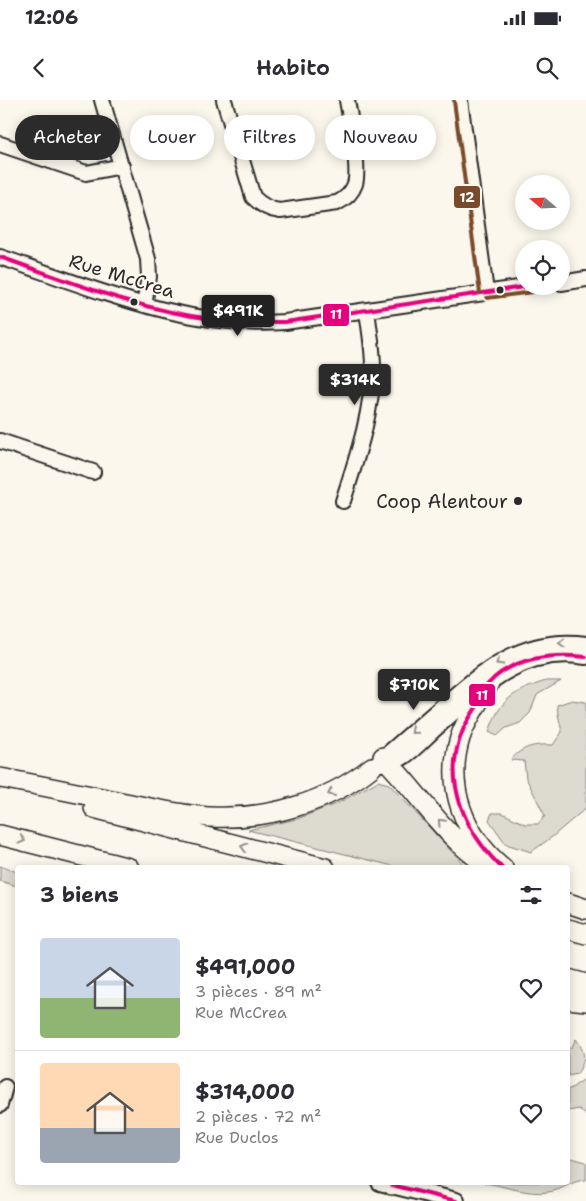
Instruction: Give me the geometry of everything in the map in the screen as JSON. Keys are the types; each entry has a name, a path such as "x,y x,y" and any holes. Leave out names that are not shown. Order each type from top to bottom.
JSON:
{"highway":[{"path":"488,683 460,738 456,761 456,786 460,807 472,833 483,849 501,865"},
{"path":"0,778 180,813 227,817 273,812 308,802 340,788 381,762 475,857 487,865"},
{"path":"0,784 313,865"},
{"path":"0,835 117,865"},
{"path":"44,846 94,865"},
{"path":"570,904 586,909"},
{"path":"570,930 586,934"},
{"path":"570,980 586,984"},
{"path":"570,999 586,1001"}],"main road":[{"path":"395,1185 449,1200"}],"street":[{"path":"102,100 148,259 149,277 144,305"},
{"path":"224,100 253,197 264,206 280,211 337,203 344,200 354,188 357,173 347,100"},
{"path":"460,100 486,292"},
{"path":"0,144 86,173 122,166"},
{"name":"Rue McCrea","path":"0,257 144,305 206,319 247,323 285,322 515,288"},
{"path":"570,282 586,279"},
{"path":"343,501 364,432 371,397 373,365 367,310"},
{"path":"0,441 93,472"},
{"path":"381,762 467,684 502,660 523,650 538,646 566,642 586,644"},
{"path":"381,762 402,758 488,683 511,668 533,660 560,656 586,657"},
{"path":"0,1105 7,1087"}],"shaded area":[{"path":"546,681 561,681 537,695 530,713 520,723 506,728 497,736 489,732 503,704 517,693"},
{"path":"572,700 586,702 586,808 531,852 506,844 489,820 492,813 502,813 525,824 538,824 545,816 526,778 524,761 511,760 515,755 530,747 553,745 562,732 557,705"},
{"path":"378,781 389,784 464,865 389,865 248,830 297,819 338,803"},
{"path":"0,866 15,871 15,885 0,881"},
{"path":"576,1039 582,1048 584,1056 577,1074 570,1076 570,1048"},
{"path":"586,1078 586,1115 579,1109 570,1111 570,1089"},
{"path":"570,1158 586,1162 586,1180 570,1185"},
{"path":"495,1185 569,1185 558,1190 540,1193"}],"transit line":[{"name":"12","path":"454,101 480,293"},
{"name":"11","path":"0,257 131,302 185,315 240,321 285,322 515,288"},
{"name":"12","path":"487,298 515,294"},
{"name":"11","path":"499,865 477,838 460,805 456,787 455,768 457,749 463,730 487,685 510,667 522,662 547,657 586,657"},
{"name":"11","path":"392,1185 456,1201"}],"place":[{"name":"Coop Alentour","path":"518,501"}]}
